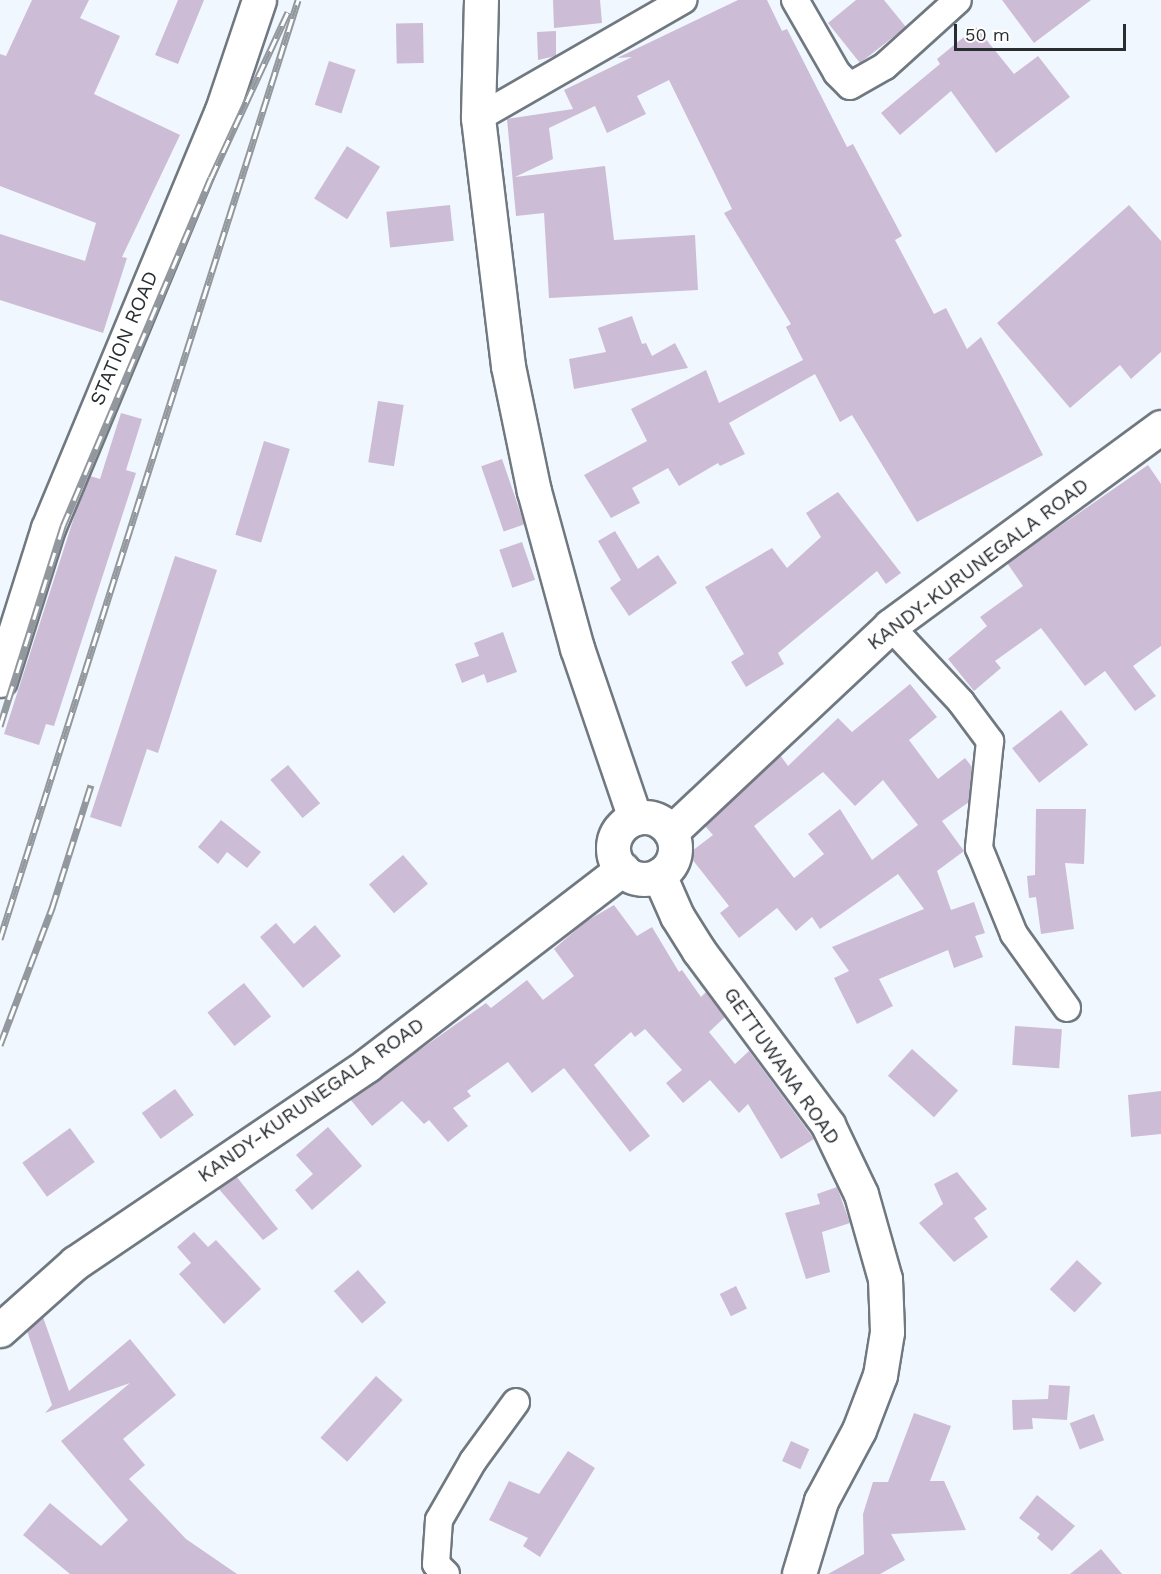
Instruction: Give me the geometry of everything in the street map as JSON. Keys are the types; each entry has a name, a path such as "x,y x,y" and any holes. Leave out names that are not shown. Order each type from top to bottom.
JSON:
{"main road":[{"name":"STATION ROAD","path":"0,680 48,528 93,412 221,113 260,0"},
{"path":"480,0 478,118 508,366 534,491 577,648 635,818"},
{"name":"KANDY-KURUNEGALA ROAD","path":"671,832 890,626 1161,427"},
{"path":"635,818 655,818 671,832 674,858 659,875 638,878 622,869 614,855 614,839 624,824 635,818"},
{"name":"KANDY-KURUNEGALA ROAD","path":"0,1330 75,1263 367,1065 622,869"},
{"name":"GETTUWANA ROAD","path":"659,875 677,916 699,951 828,1125 861,1194 885,1279 887,1332 880,1375 859,1430 821,1501 799,1574"}],"street":[{"path":"478,118 684,0"},
{"path":"795,0 837,73 850,86 885,66 958,0"},
{"path":"890,626 961,702 990,741 979,848 1014,934 1067,1008"},
{"path":"446,1574 436,1564 439,1520 473,1461 516,1402"}],"building":[{"path":"32,0 89,0 80,18 120,36 94,94 180,135 122,257 127,258 103,333 0,300 0,234 85,261 96,223 0,186 0,54 6,56"},
{"path":"178,0 204,0 178,64 155,55"},
{"path":"553,0 600,0 602,23 554,28"},
{"path":"738,0 767,0 782,31 787,29 847,147 853,144 902,236 895,240 934,314 946,308 967,349 981,337 1043,455 917,522 852,415 840,422 815,374 729,423 745,454 720,466 718,463 679,486 668,468 632,488 640,503 611,518 584,475 647,441 631,409 706,370 719,403 803,360 786,327 791,324 724,213 732,209 669,80 637,96 646,114 607,133 595,106 549,128 553,159 515,177 605,166 614,240 695,235 698,290 549,298 544,213 516,216 507,119 573,109 564,90 632,57 617,58"},
{"path":"856,0 884,0 906,27 860,63 828,23"},
{"path":"1002,0 1091,0 1034,43"},
{"path":"396,23 423,23 424,63 397,63"},
{"path":"976,27 1014,74 1038,56 1070,97 996,153 951,91 900,135 881,113 940,64 937,59"},
{"path":"556,31 556,56 538,60 537,32"},
{"path":"329,61 356,70 341,113 315,105"},
{"path":"347,146 380,167 347,219 314,199"},
{"path":"450,205 454,241 390,247 386,212"},
{"path":"1129,205 1161,241 1161,352 1131,379 1120,365 1070,408 997,323"},
{"path":"632,316 642,344 646,343 652,356 675,343 688,368 574,389 569,359 606,352 598,328"},
{"path":"378,401 404,405 394,466 368,462"},
{"path":"121,413 142,419 126,470 136,473 54,726 46,724 39,745 4,734 79,502 90,476 100,479"},
{"path":"264,441 290,449 261,543 235,535"},
{"path":"502,459 524,524 504,531 481,466"},
{"path":"1148,465 1161,484 1161,646 1133,666 1156,696 1135,711 1105,671 1085,686 1041,628 995,661 1001,668 974,691 948,659 987,626 980,617 1023,586 1007,563"},
{"path":"838,492 901,573 886,584 877,571 778,653 784,664 746,687 731,662 744,654 705,587 772,548 787,568 821,537 806,513"},
{"path":"615,531 638,569 658,555 677,583 629,616 610,588 621,580 598,541"},
{"path":"522,542 535,580 512,588 499,550"},
{"path":"175,556 217,570 158,753 147,749 121,827 90,817"},
{"path":"503,632 517,672 487,683 484,674 462,683 455,664 479,656 474,643"},
{"path":"910,684 937,717 909,740 938,779 965,758 972,767 969,802 942,821 964,851 937,871 951,910 974,902 985,933 975,936 983,957 954,968 948,950 879,979 893,1006 857,1024 834,978 849,971 832,947 924,909 898,874 820,929 812,917 796,931 777,908 739,938 720,913 729,906 688,854 713,835 705,826 780,755 788,766 838,718 852,732","holes":["823,772 855,806 883,780 918,825 872,860 840,809 808,834 824,854 794,878 754,826"]},
{"path":"1061,710 1088,745 1039,783 1012,748"},
{"path":"288,765 320,803 303,818 270,780"},
{"path":"1036,809 1086,809 1084,864 1065,863 1074,929 1041,934 1036,897 1029,898 1027,876 1035,875"},
{"path":"221,820 261,852 247,868 227,852 218,864 198,847"},
{"path":"403,855 428,884 394,913 369,885"},
{"path":"614,905 637,936 652,927 679,972 682,970 701,997 706,992 725,1017 709,1032 735,1064 749,1051 814,1139 781,1159 748,1104 739,1113 710,1080 683,1103 666,1083 682,1070 645,1029 635,1037 631,1032 594,1065 650,1136 630,1152 564,1068 532,1093 508,1062 467,1091 471,1096 453,1108 468,1126 448,1142 429,1120 424,1124 402,1101 372,1126 350,1099 486,1003 491,1008 527,980 543,1000 574,976 554,949 585,922"},
{"path":"276,923 294,944 315,925 341,956 303,988 260,937"},
{"path":"244,983 271,1016 235,1046 207,1013"},
{"path":"1015,1026 1062,1029 1059,1068 1012,1065"},
{"path":"912,1049 958,1090 934,1117 888,1076"},
{"path":"175,1089 194,1115 161,1139 142,1113"},
{"path":"1161,1091 1161,1134 1131,1137 1128,1095"},
{"path":"328,1127 362,1166 312,1210 295,1190 313,1174 296,1155"},
{"path":"70,1128 95,1162 47,1197 22,1163"},
{"path":"957,1172 987,1209 974,1218 988,1237 954,1262 919,1223 943,1204 934,1184"},
{"path":"236,1176 278,1229 263,1240 218,1188"},
{"path":"837,1187 850,1223 822,1232 830,1272 806,1279 785,1213 820,1204 817,1194"},
{"path":"194,1232 208,1247 216,1240 261,1289 224,1324 179,1274 191,1263 177,1247"},
{"path":"1077,1260 1102,1283 1075,1312 1050,1289"},
{"path":"358,1270 386,1302 362,1323 334,1291"},
{"path":"736,1286 747,1308 731,1316 720,1294"},
{"path":"43,1317 69,1391 130,1339 176,1395 123,1439 145,1465 129,1479 186,1539 237,1574 70,1574 23,1535 50,1503 101,1546 128,1520 61,1441 130,1383 45,1413 52,1405 27,1331"},
{"path":"376,1376 403,1400 347,1462 320,1438"},
{"path":"1049,1385 1070,1386 1067,1420 1032,1418 1033,1429 1013,1430 1012,1400 1048,1399"},
{"path":"914,1413 951,1426 930,1481 944,1481 966,1530 891,1534 905,1560 880,1574 828,1574 864,1554 863,1514 873,1482 888,1482"},
{"path":"1094,1414 1104,1440 1080,1449 1070,1423"},
{"path":"791,1441 809,1449 800,1469 782,1461"},
{"path":"568,1451 595,1468 540,1557 523,1546 528,1538 489,1520 509,1481 539,1494"},
{"path":"1037,1495 1075,1526 1052,1551 1037,1538 1040,1534 1019,1518"},
{"path":"1101,1549 1122,1574 1070,1574"}],"railway":[{"path":"0,939 298,0"},
{"path":"0,726 63,526 211,178 288,12"},
{"path":"0,1045 52,908 91,785"}]}
